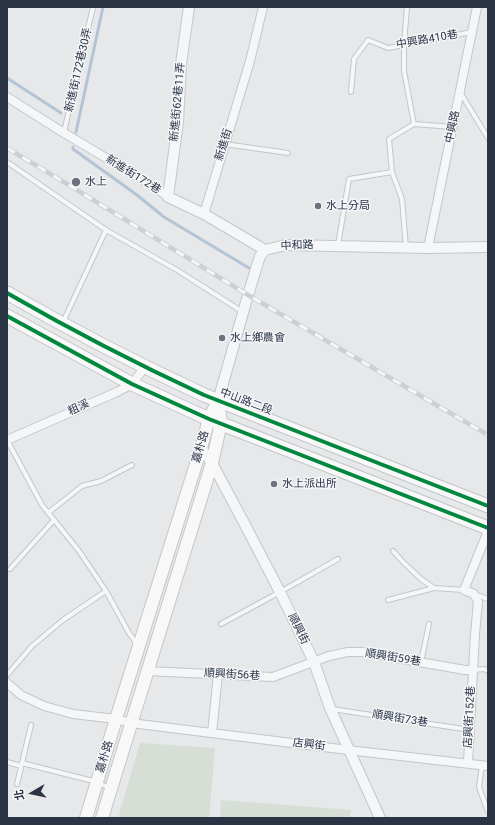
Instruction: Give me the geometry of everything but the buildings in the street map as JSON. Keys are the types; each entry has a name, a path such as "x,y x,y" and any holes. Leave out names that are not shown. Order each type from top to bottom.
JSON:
{"main road":[{"name":"中山路二段","path":"7,293 62,324 145,367 218,401 488,506"},
{"path":"7,316 132,384 215,421 488,530"},
{"name":"嘉朴路","path":"102,818 212,463 218,401"},
{"name":"嘉朴路","path":"86,818 201,448 215,421"}],"street":[{"name":"新進街62巷11弄","path":"168,197 178,122 181,64 189,7"},
{"name":"新進街","path":"204,214 250,61 263,7"},
{"name":"中興路","path":"428,248 478,7"},
{"name":"新進街172巷","path":"7,97 155,187 168,197 204,214"},
{"path":"204,214 265,250"},
{"name":"中和路","path":"218,401 260,256 265,250 286,245 406,248 488,247"},
{"name":"粗溪","path":"7,440 117,392 132,384 145,367"},
{"name":"順興街","path":"201,448 212,463 243,521 314,662 330,708 380,818"},
{"path":"474,594 464,590 488,530"},
{"name":"店興街152巷","path":"468,763 478,602 474,594"},
{"name":"順興街59巷","path":"314,662 328,656 348,652 362,652 465,670 473,670"},
{"name":"順興街56巷","path":"147,671 273,677 314,662"},
{"path":"212,733 218,674"},
{"name":"店興街","path":"7,683 22,695 44,706 73,714 116,719 131,723 485,766"}],"lane":[{"name":"新進街172巷30弄","path":"64,133 93,7"},
{"path":"407,7 404,44 404,71 414,124"},
{"name":"中興路410巷","path":"351,92 354,59 368,40 388,48 472,32"},
{"path":"460,92 488,138"},
{"path":"406,248 402,199 392,172 389,139 414,124 453,127"},
{"path":"224,144 288,153"},
{"path":"7,162 106,230 177,270 244,312"},
{"path":"338,246 349,179 392,172"},
{"path":"62,324 106,230"},
{"path":"7,440 42,505 78,551 106,591 129,633 139,646"},
{"path":"48,513 82,486 101,481 132,465"},
{"path":"10,569 54,520"},
{"path":"393,551 404,564 434,588"},
{"path":"222,624 338,559"},
{"path":"388,600 434,588 464,590"},
{"path":"7,675 32,646 64,620 106,591"},
{"path":"474,594 488,599"},
{"path":"421,662 429,624"},
{"path":"473,670 488,671"},
{"name":"順興街73巷","path":"330,708 470,730"},
{"path":"17,784 30,725"},
{"path":"7,762 97,782 111,789"},
{"path":"485,766 479,787 488,812"}],"shaded area":[{"path":"140,743 215,748 209,818 118,818"},
{"path":"221,800 351,810 350,818 220,818"}],"waterway":[{"path":"76,132 103,7"},
{"path":"7,78 61,113"},
{"path":"73,147 73,149 137,195 164,217 249,268"}],"railway":[{"path":"7,148 248,295 488,435"}],"cycle path":[{"path":"7,293 104,346 204,395 488,506"},
{"path":"7,316 132,384 209,419 488,528"}],"place":[{"name":"水上","path":"76,182"},
{"name":"水上分局","path":"318,206"},
{"name":"水上鄉農會","path":"222,338"},
{"name":"水上派出所","path":"274,484"}]}
